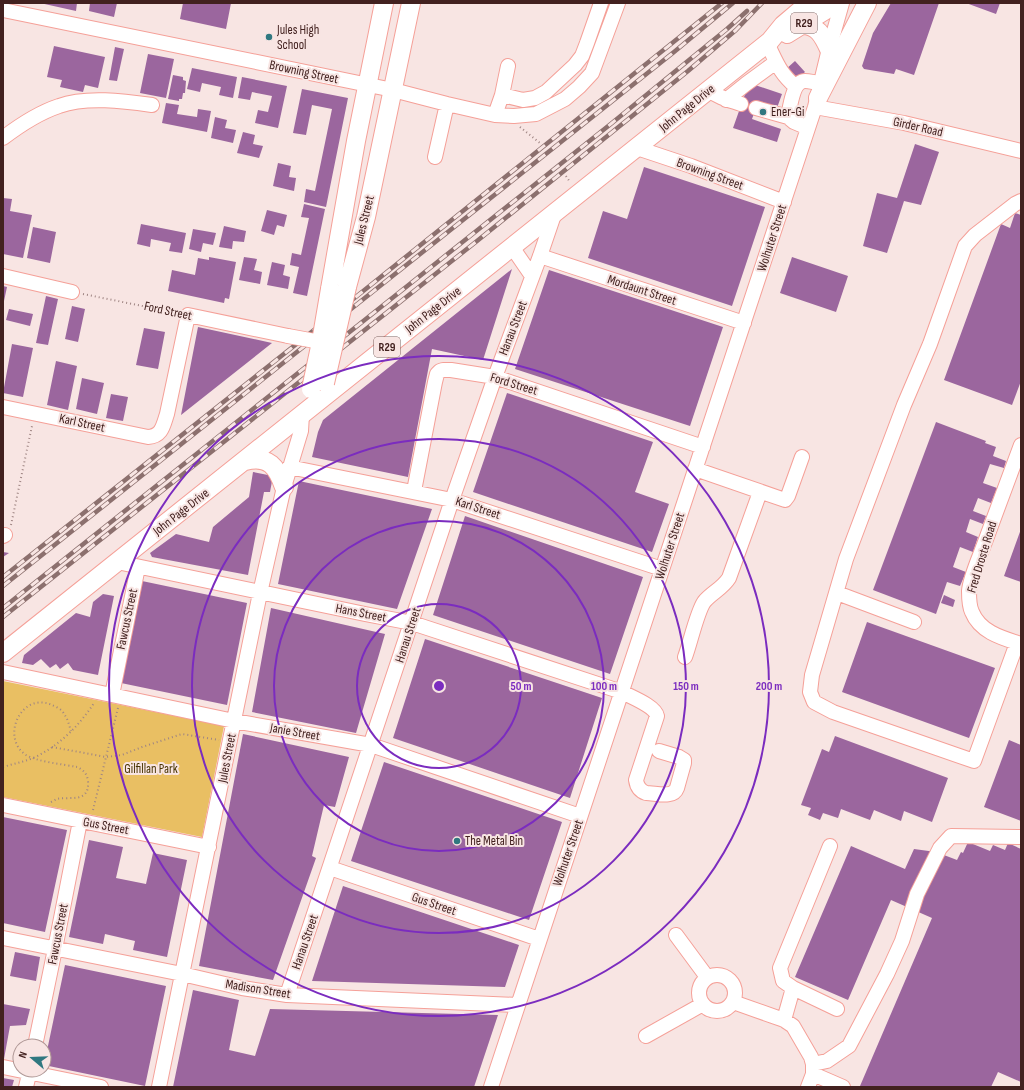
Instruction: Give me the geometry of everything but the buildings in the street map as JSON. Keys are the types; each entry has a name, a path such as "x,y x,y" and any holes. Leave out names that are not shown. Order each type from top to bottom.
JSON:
{"main road":[{"name":"Jules Street","path":"302,423 318,391 338,288 343,212 384,3"},
{"name":"Jules Street","path":"338,288 366,217 411,3"},
{"name":"John Page Drive","path":"318,391 554,215 769,42 782,25 809,3"},
{"name":"John Page Drive","path":"769,42 786,35 837,3"},
{"path":"818,96 867,3"},
{"path":"801,25 806,24 817,29 824,39 828,49"},
{"path":"343,212 366,217"},
{"name":"John Page Drive","path":"3,653 245,460 302,423"},
{"path":"245,460 254,458 271,464 278,470 284,487"}],"street":[{"path":"502,95 523,100 535,98 546,92 582,56 602,3"},
{"name":"Browning Street","path":"3,10 393,90 446,104 494,114 514,116 536,114 565,100 592,73 618,3"},
{"name":"Wolhuter Street","path":"491,1087 808,128 818,96 828,49 842,3"},
{"path":"769,42 778,68 796,87 791,101 788,117"},
{"path":"726,100 776,62"},
{"path":"494,114 502,95 508,66"},
{"name":"Girder Road","path":"796,87 800,82 805,81 818,96 904,123 1021,151"},
{"path":"709,90 715,96 741,104"},
{"path":"3,138 17,127 60,105 82,101 106,101 152,105"},
{"path":"435,157 446,104"},
{"path":"756,108 788,117 794,122 808,128"},
{"name":"Browning Street","path":"637,148 691,166 784,202"},
{"path":"1019,643 974,761 833,712 814,702 810,692 812,675 846,559 904,405 930,344 965,246 981,231 1021,201"},
{"name":"Hanau Street","path":"287,995 452,500 554,215"},
{"path":"512,247 532,276"},
{"name":"Mordaunt Street","path":"540,256 744,323"},
{"path":"3,276 72,292"},
{"name":"Ford Street","path":"188,315 327,343"},
{"name":"Karl Street","path":"3,407 148,438 154,437 160,433 167,414 188,315"},
{"name":"Ford Street","path":"414,491 437,374 440,371 451,370 495,377 703,447"},
{"name":"Jules Street","path":"159,1087 260,593 284,487 302,423"},
{"name":"Fred Droste Road","path":"1019,643 989,632 976,620 972,612 969,590 1021,445"},
{"path":"695,469 785,500 788,496 802,457"},
{"name":"Karl Street","path":"290,467 414,491 452,500 662,570"},
{"path":"685,657 704,602 724,586 729,578 760,492"},
{"name":"Hans Street","path":"117,562 260,593 412,623 622,692 655,711 657,716 636,780 638,787 642,792 646,793 671,794 676,792 684,760 659,751"},
{"name":"Fawcus Street","path":"111,695 138,567"},
{"path":"837,593 914,622"},
{"name":"Janie Street","path":"3,672 234,722 371,745 580,816"},
{"name":"Gus Street","path":"3,805 209,847"},
{"name":"Fawcus Street","path":"37,1038 55,949 85,822"},
{"path":"811,1075 827,1061 849,1046 887,974 902,941 917,894 943,843 951,836 1021,836"},
{"path":"830,846 780,968 783,981 793,988 837,1009"},
{"name":"Gus Street","path":"330,868 539,939"},
{"path":"676,935 707,977"},
{"name":"Madison Street","path":"3,938 182,974 242,988 287,995 517,1005"},
{"path":"714,974 722,975 729,979 734,986 735,994 733,1002 726,1008 718,1011 710,1010 702,1004 699,997 699,990 707,977 714,974"},
{"path":"784,1020 793,988"},
{"path":"733,1002 790,1023 795,1029 811,1075"},
{"path":"646,1036 702,1004"},
{"path":"811,1075 843,1087"},
{"path":"52,1076 101,1087"}],"path":[{"path":"514,116 516,124 540,143"},
{"path":"566,176 569,179"},
{"name":"Ford Street","path":"72,292 188,315"},
{"path":"4,535 10,530 12,524 34,413"},
{"path":"3,767 32,758 52,747 71,731 85,716 111,695"},
{"path":"85,822 106,758 111,695"},
{"path":"46,814 50,803 57,799 75,799 84,795 88,782 87,774 77,767 32,758 24,754 16,745 13,733 14,723 24,708 34,703 42,702 58,708 64,713 71,731"},
{"path":"52,747 106,758 122,755 182,734 230,742"}],"green space":[{"name":"Gilfillan Park","path":"3,681 224,726 202,837 3,797"}],"railway":[{"path":"3,577 362,292 722,3"},
{"path":"3,586 674,52 733,3"},
{"path":"3,617 477,241 688,71 736,30 762,3"},
{"path":"3,608 612,123 747,11"}],"place":[{"name":"Jules High School","path":"269,37"},
{"name":"Ener-Gi","path":"763,112"},
{"name":"The Metal Bin","path":"457,841"}]}
